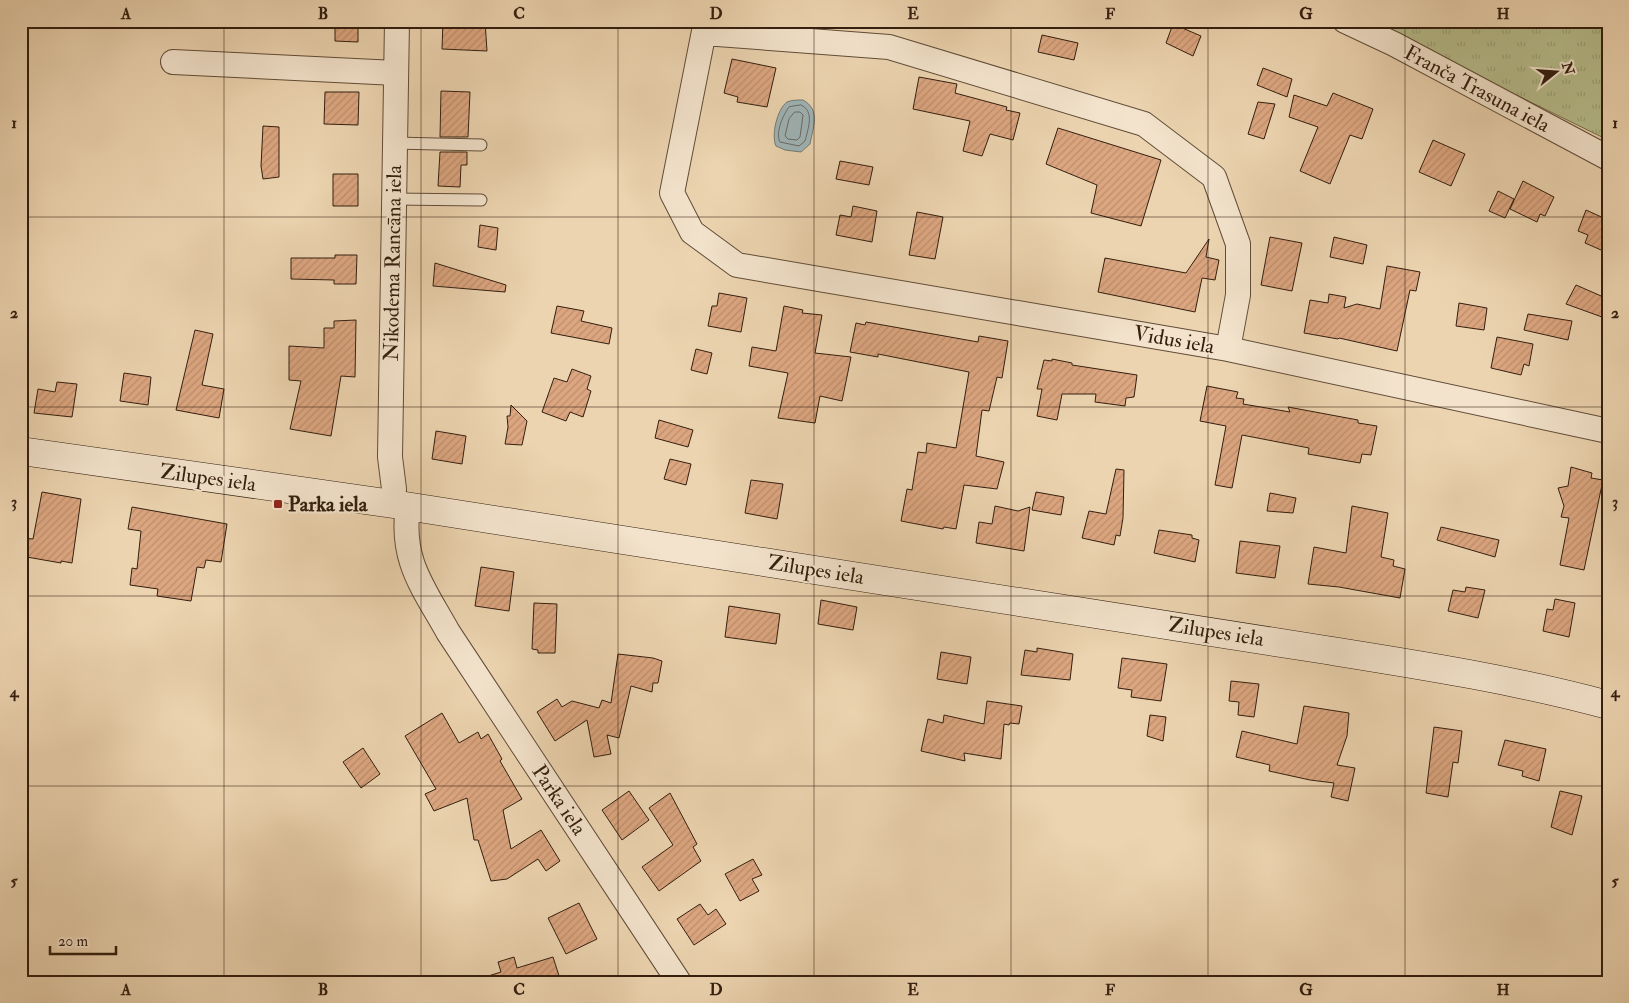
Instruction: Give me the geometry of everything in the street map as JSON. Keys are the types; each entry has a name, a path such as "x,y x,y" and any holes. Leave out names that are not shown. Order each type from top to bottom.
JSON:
{"main road":[{"name":"Zilupes iela","path":"21,452 400,505 1326,650 1480,677 1579,697 1608,705"}],"street":[{"name":"Nikodema Rancāna iela","path":"397,21 390,457 394,489 400,505"},
{"name":"Franča Trasuna iela","path":"1345,21 1394,44 1608,158"},
{"path":"705,27 889,47 1144,124 1214,176 1238,244 1238,295 1228,350"},
{"name":"Vidus iela","path":"705,27 672,192 692,232 737,265 1228,350 1608,431"},
{"path":"173,62 396,73"},
{"name":"Parka iela","path":"400,505 405,524 407,547 414,571 443,623 679,982"}],"lane":[{"path":"394,143 481,145"},
{"path":"393,199 481,200"}],"green space":[{"path":"1365,21 1608,21 1608,140"}],"water":[{"path":"803,100 809,104 814,114 810,144 801,152 785,150 776,146 774,136 780,110 787,102"}],"building":[{"path":"335,21 358,21 358,42 335,41"},
{"path":"443,21 485,21 487,51 442,49"},
{"path":"1173,24 1201,36 1193,56 1166,43"},
{"path":"1042,35 1078,43 1074,60 1038,52"},
{"path":"732,59 776,68 767,107 737,102 738,97 724,93"},
{"path":"1263,68 1292,79 1287,97 1257,85"},
{"path":"919,77 957,84 955,93 1007,107 1006,110 1020,113 1013,140 990,134 982,156 963,151 970,121 913,109"},
{"path":"441,91 470,92 468,137 440,137"},
{"path":"325,92 359,92 358,125 324,124"},
{"path":"1333,93 1373,109 1362,139 1350,135 1330,184 1300,171 1318,127 1289,117 1294,95 1327,106"},
{"path":"1258,102 1275,104 1264,139 1248,134"},
{"path":"263,126 279,127 279,177 263,179 261,166"},
{"path":"1058,128 1161,160 1141,226 1091,213 1097,185 1046,164"},
{"path":"1433,140 1465,154 1451,186 1419,172"},
{"path":"440,152 467,152 467,165 461,165 460,187 438,186"},
{"path":"840,161 873,167 869,185 836,179"},
{"path":"333,174 358,174 358,206 333,206"},
{"path":"1523,181 1554,197 1545,216 1540,214 1537,222 1510,209"},
{"path":"1498,191 1514,199 1505,218 1489,211"},
{"path":"853,206 877,211 872,242 836,235 840,215 851,217"},
{"path":"1586,210 1608,220 1608,253 1585,243 1588,235 1578,231"},
{"path":"917,212 943,217 935,259 909,255"},
{"path":"480,225 498,228 496,250 478,247"},
{"path":"1270,237 1302,243 1292,291 1261,285"},
{"path":"1334,237 1367,245 1363,264 1330,257"},
{"path":"1209,239 1206,257 1219,260 1215,280 1202,278 1195,312 1098,292 1105,258 1186,273"},
{"path":"335,255 357,255 356,284 334,284 334,280 291,279 291,258 335,258"},
{"path":"435,263 506,285 505,292 433,286"},
{"path":"1387,266 1420,272 1416,291 1410,290 1397,351 1339,338 1304,333 1310,300 1328,303 1329,294 1346,297 1344,308 1357,304 1380,309"},
{"path":"1576,285 1608,299 1602,317 1566,304"},
{"path":"719,293 747,298 741,332 708,326 712,306 717,306"},
{"path":"1459,303 1487,308 1484,330 1456,326"},
{"path":"557,306 584,311 581,321 612,328 609,344 551,333"},
{"path":"784,306 803,310 802,313 822,315 815,353 851,357 842,401 820,396 815,423 778,418 788,373 749,366 752,347 776,351"},
{"path":"1528,314 1572,321 1568,340 1524,330"},
{"path":"356,320 355,377 341,376 331,436 290,429 301,381 289,380 289,346 324,348 324,328 334,328 334,321"},
{"path":"866,322 978,342 979,336 1008,341 1002,378 997,377 989,411 982,410 976,456 1004,462 997,489 964,485 956,529 944,527 943,529 901,521 907,489 912,490 918,452 926,453 927,443 956,448 969,372 878,354 878,357 850,352 856,323 865,325"},
{"path":"195,330 213,334 202,385 224,389 219,418 176,410"},
{"path":"1497,337 1533,344 1529,366 1524,364 1521,375 1491,368"},
{"path":"696,349 712,353 707,374 691,370"},
{"path":"1052,359 1072,363 1072,365 1137,375 1134,397 1126,398 1125,406 1095,402 1096,394 1062,394 1057,420 1037,416 1042,389 1037,389 1044,360 1052,361"},
{"path":"572,369 591,376 587,389 591,391 583,417 570,412 566,421 542,412 554,378 567,382"},
{"path":"124,373 151,377 148,405 120,401"},
{"path":"57,382 77,384 72,417 34,413 38,389 55,392"},
{"path":"1207,386 1238,392 1236,398 1244,399 1243,404 1290,412 1288,407 1358,420 1358,423 1377,426 1371,455 1362,454 1360,463 1308,454 1309,448 1242,435 1232,488 1215,485 1226,426 1200,421"},
{"path":"511,405 527,421 522,445 505,444 508,427 507,416 510,416"},
{"path":"659,420 693,430 688,447 655,438"},
{"path":"436,431 466,436 462,464 432,459"},
{"path":"670,459 691,464 686,485 664,479"},
{"path":"1571,467 1592,473 1591,478 1603,480 1584,570 1560,565 1569,518 1561,517 1564,506 1558,488 1568,486"},
{"path":"1116,469 1124,470 1123,518 1120,536 1116,535 1114,545 1082,538 1089,511 1106,514"},
{"path":"751,480 783,484 777,519 745,513"},
{"path":"42,492 81,499 72,563 21,556 23,538 33,539"},
{"path":"1036,492 1064,497 1061,515 1032,510"},
{"path":"1270,493 1296,498 1293,513 1267,511"},
{"path":"995,506 1018,511 1030,507 1024,551 976,543 979,522 992,524"},
{"path":"1352,506 1388,513 1381,557 1394,560 1393,566 1405,569 1400,598 1339,587 1308,584 1314,547 1346,553"},
{"path":"132,507 227,524 221,562 206,560 204,568 197,567 191,601 157,596 158,589 130,585 132,568 137,569 141,531 128,529"},
{"path":"1441,527 1499,540 1495,557 1437,540"},
{"path":"1159,530 1192,535 1192,538 1199,540 1195,562 1154,553"},
{"path":"1240,541 1280,546 1275,578 1236,573"},
{"path":"481,567 514,572 509,611 475,606"},
{"path":"1466,587 1485,590 1478,618 1448,611 1453,590 1465,592"},
{"path":"1555,599 1575,603 1569,637 1543,631 1547,609 1553,610"},
{"path":"821,600 857,607 853,630 818,624"},
{"path":"534,603 557,604 555,653 538,653 538,650 532,649"},
{"path":"729,606 780,614 776,644 725,637"},
{"path":"1037,648 1073,654 1070,680 1021,675 1025,650 1037,652"},
{"path":"941,652 971,657 967,684 937,679"},
{"path":"618,654 653,658 662,661 658,683 653,683 652,692 631,686 619,738 607,735 611,754 594,757 587,720 555,741 537,712 557,699 562,707 572,701 599,708 602,700 611,703"},
{"path":"1122,658 1167,664 1161,701 1131,697 1132,690 1118,688"},
{"path":"1231,681 1259,684 1254,717 1238,715 1239,702 1229,701"},
{"path":"987,701 1022,706 1019,724 1004,724 1001,759 964,753 965,761 921,751 928,719 943,723 944,715 984,724"},
{"path":"1304,706 1349,713 1347,736 1337,765 1355,768 1348,801 1331,797 1334,783 1269,771 1270,765 1236,757 1242,731 1297,744"},
{"path":"442,713 459,743 478,732 481,739 488,734 502,759 500,761 522,799 503,810 511,849 541,830 560,861 546,871 538,859 507,879 491,881 478,840 474,840 467,798 434,811 425,794 436,789 405,736"},
{"path":"1150,715 1166,717 1163,741 1147,736"},
{"path":"1434,727 1462,731 1458,763 1453,762 1448,797 1426,793"},
{"path":"1505,740 1546,749 1539,781 1522,776 1523,771 1498,765"},
{"path":"363,748 380,774 361,788 343,762"},
{"path":"629,791 649,820 622,840 602,810"},
{"path":"1560,791 1582,796 1572,835 1551,827"},
{"path":"670,793 697,844 693,847 701,861 659,891 642,867 673,845 649,808"},
{"path":"753,859 762,875 752,879 759,891 740,901 725,874"},
{"path":"579,903 597,939 566,954 548,918"},
{"path":"700,904 708,915 716,909 726,924 694,945 677,919"},
{"path":"514,957 517,968 553,957 561,982 486,982 485,977 501,972 498,962"}],"place":[{"name":"Parka iela","path":"278,504"}]}
